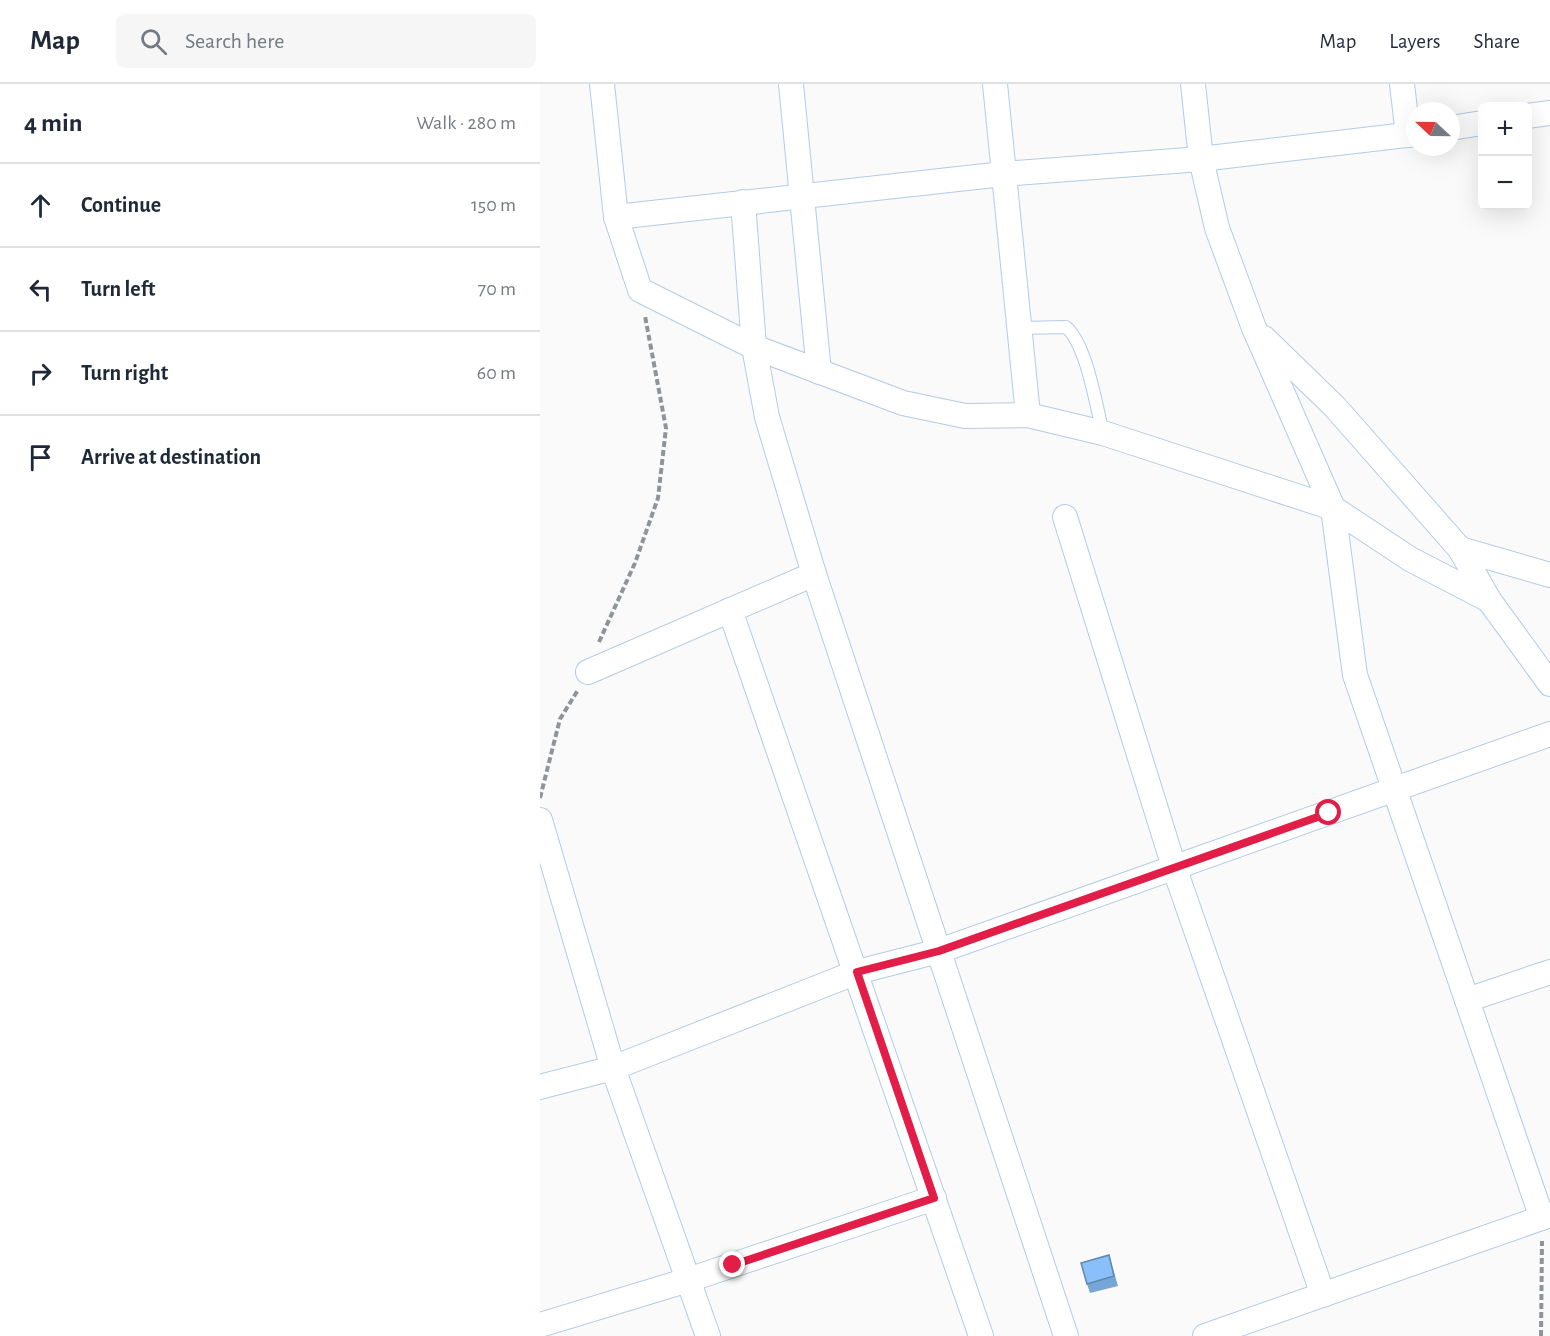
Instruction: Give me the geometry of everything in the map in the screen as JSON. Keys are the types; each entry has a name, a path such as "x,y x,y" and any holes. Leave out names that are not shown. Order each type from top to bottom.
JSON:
{"street":[{"path":"602,84 616,217 640,290 754,347 903,403 965,416 1028,415 1103,433 1333,508 1410,558 1488,600"},
{"path":"791,84 819,372"},
{"path":"995,84 1028,415"},
{"path":"1193,84 1201,159 1217,228 1254,328 1333,508 1356,675 1467,1000 1546,1216 1205,1336"},
{"path":"1402,84 1406,106"},
{"path":"1532,115 1550,113"},
{"path":"1460,127 1478,124"},
{"path":"616,217 1003,174 1201,159 1406,135"},
{"path":"743,202 754,347 767,417 814,574 1066,1336"},
{"path":"1254,328 1335,407 1460,549 1488,600 1550,684"},
{"path":"1065,517 1174,867 1323,1295"},
{"path":"1460,549 1550,575"},
{"path":"588,672 814,574"},
{"path":"730,610 981,1336"},
{"path":"540,1087 613,1068 857,972 939,951 1550,734"},
{"path":"540,820 613,1068 708,1336"},
{"path":"1467,1000 1550,972"},
{"path":"540,1325 688,1280 934,1198"}],"lane":[{"path":"1020,328 1066,327 1071,332 1088,371 1103,433"}],"path":[{"path":"540,798 560,719 588,672 599,642 636,563 658,498 666,428 640,290"},
{"path":"1541,1336 1546,1216"}],"building":[{"path":"1109,1255 1114,1276 1087,1284 1081,1263"}],"route":[{"path":"733,1265 934,1198 857,972 939,951 1329,813"}]}
